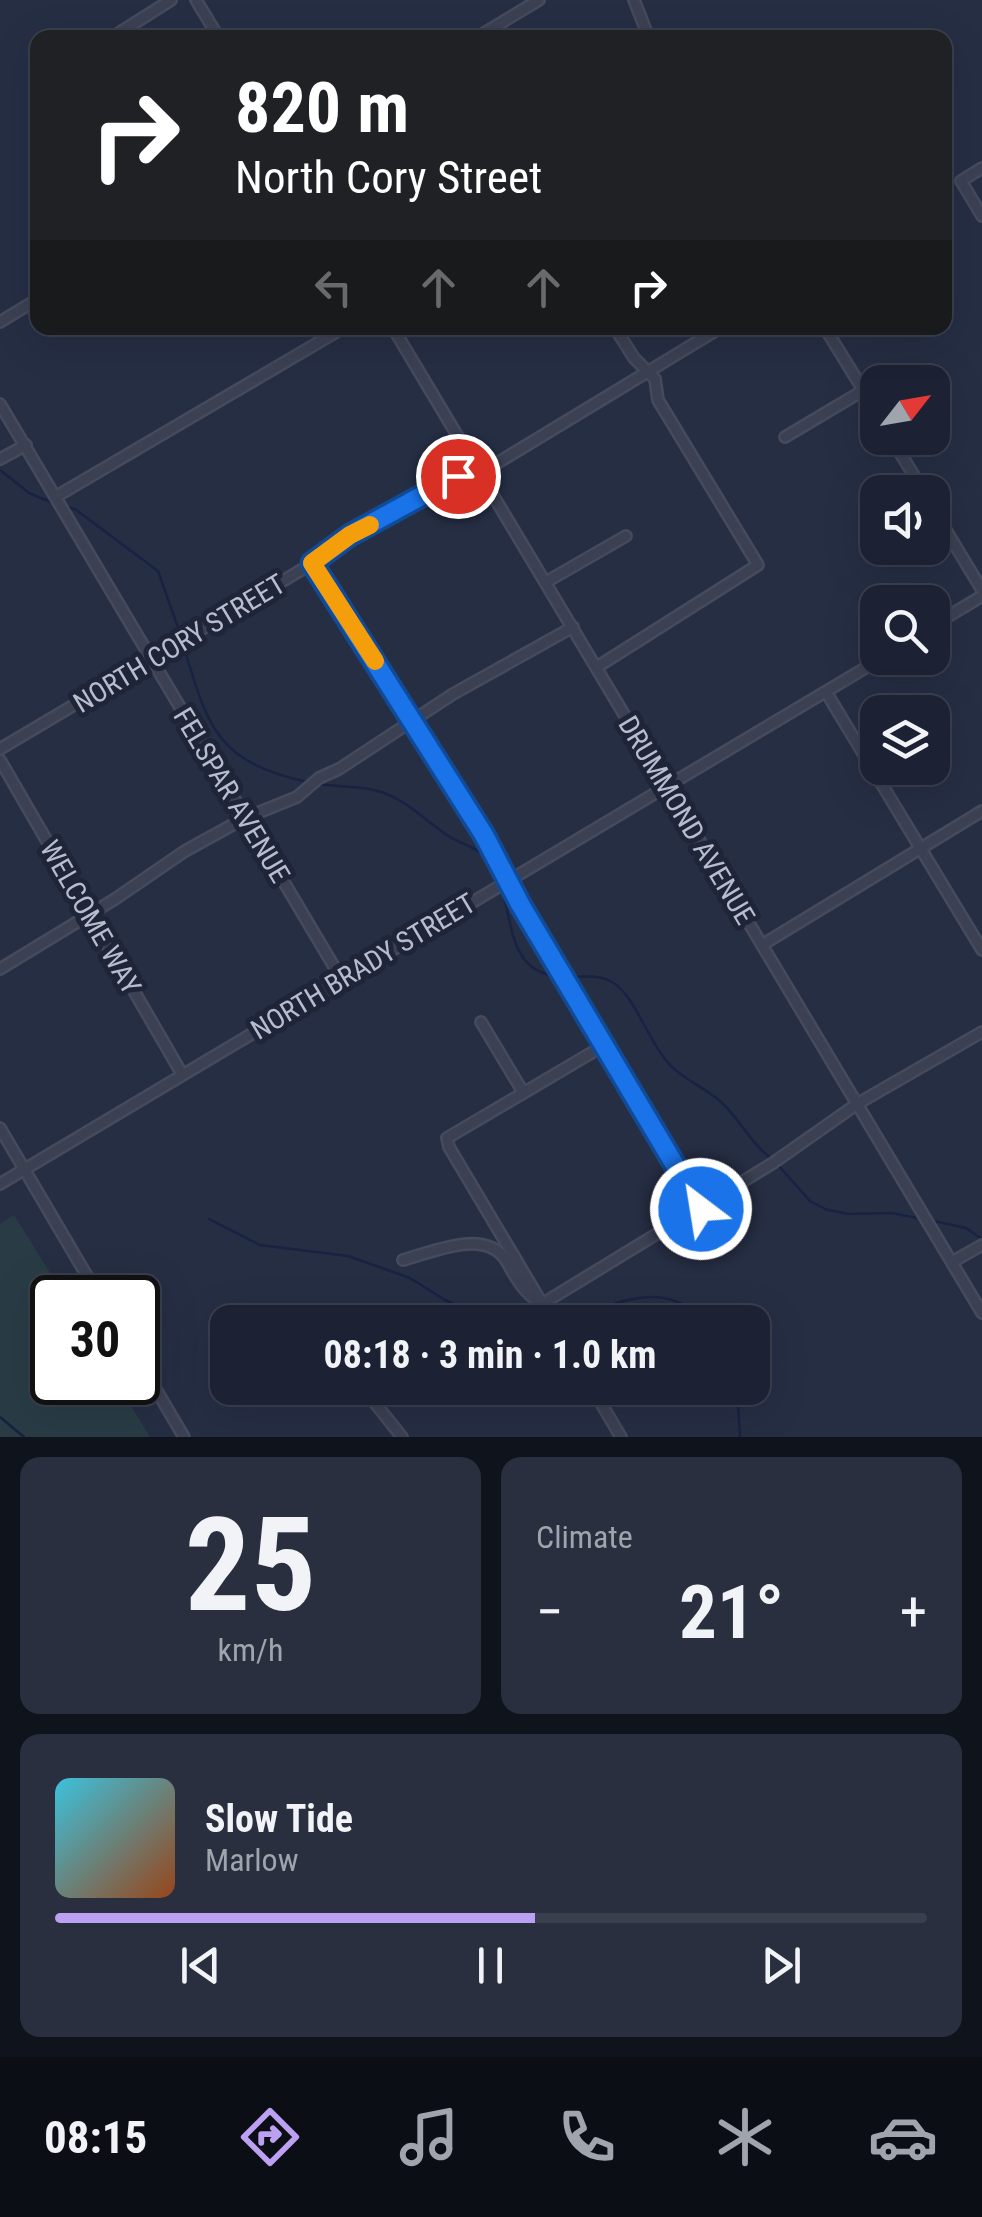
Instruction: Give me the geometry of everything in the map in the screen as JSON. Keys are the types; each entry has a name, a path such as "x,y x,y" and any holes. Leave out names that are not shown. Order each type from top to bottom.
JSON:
{"street":[{"path":"124,30 171,0"},
{"path":"196,0 214,30"},
{"path":"489,30 538,0"},
{"path":"634,0 647,30"},
{"path":"982,168 962,181 982,216"},
{"path":"0,322 30,305"},
{"path":"57,496 330,335"},
{"name":"DRUMMOND AVENUE","path":"397,335 982,1313"},
{"path":"597,667 758,565 658,400 655,379 634,358 619,335"},
{"name":"NORTH CORY STREET","path":"0,749 312,563 350,535 458,476 494,465 708,335"},
{"path":"829,335 860,384"},
{"path":"785,436 860,392"},
{"name":"FELSPAR AVENUE","path":"0,404 342,980"},
{"path":"0,460 26,446"},
{"path":"546,582 626,536"},
{"path":"950,538 982,593 950,614"},
{"path":"312,563 509,880 701,1209"},
{"path":"0,969 185,852 245,818 297,797 319,778 412,720 573,627"},
{"name":"NORTH BRADY STREET","path":"0,1184 860,671"},
{"path":"826,692 982,950"},
{"name":"WELCOME WAY","path":"0,760 182,1074"},
{"path":"762,945 982,811"},
{"path":"480,1022 522,1092"},
{"path":"542,1304 701,1209 857,1104 982,1032"},
{"path":"542,1304 449,1148 447,1138 603,1046"},
{"path":"0,1128 86,1275"},
{"path":"404,1260 464,1244 493,1248 504,1256 524,1292 542,1304"},
{"path":"952,1262 982,1245"},
{"path":"160,1396 184,1437"},
{"path":"378,1405 402,1437"},
{"path":"602,1405 621,1437"}],"shaded area":[{"path":"14,1215 51,1275 30,1275 30,1405 130,1405 150,1437 0,1437 0,1224"}],"waterway":[{"path":"0,470 29,493 53,503"},
{"path":"66,507 75,509 158,571 181,636"},
{"path":"183,644 200,698 220,736 252,763 307,782"},
{"path":"320,784 385,793 483,854 496,873 511,929 526,961 539,971 558,976"},
{"path":"566,977 601,978 620,988 670,1065 721,1102 773,1160"},
{"path":"779,1166 810,1201 825,1209 922,1219"},
{"path":"209,1219 260,1245 348,1256 410,1278 457,1305"},
{"path":"929,1220 966,1228 982,1239"},
{"path":"610,1305 646,1297 685,1305"},
{"path":"738,1405 740,1437"},
{"path":"0,1417 24,1437"}],"slow traffic":[{"path":"370,525 312,563 375,661"}],"route":[{"path":"458,476 350,535 312,563 484,835 520,904 701,1209"}]}
